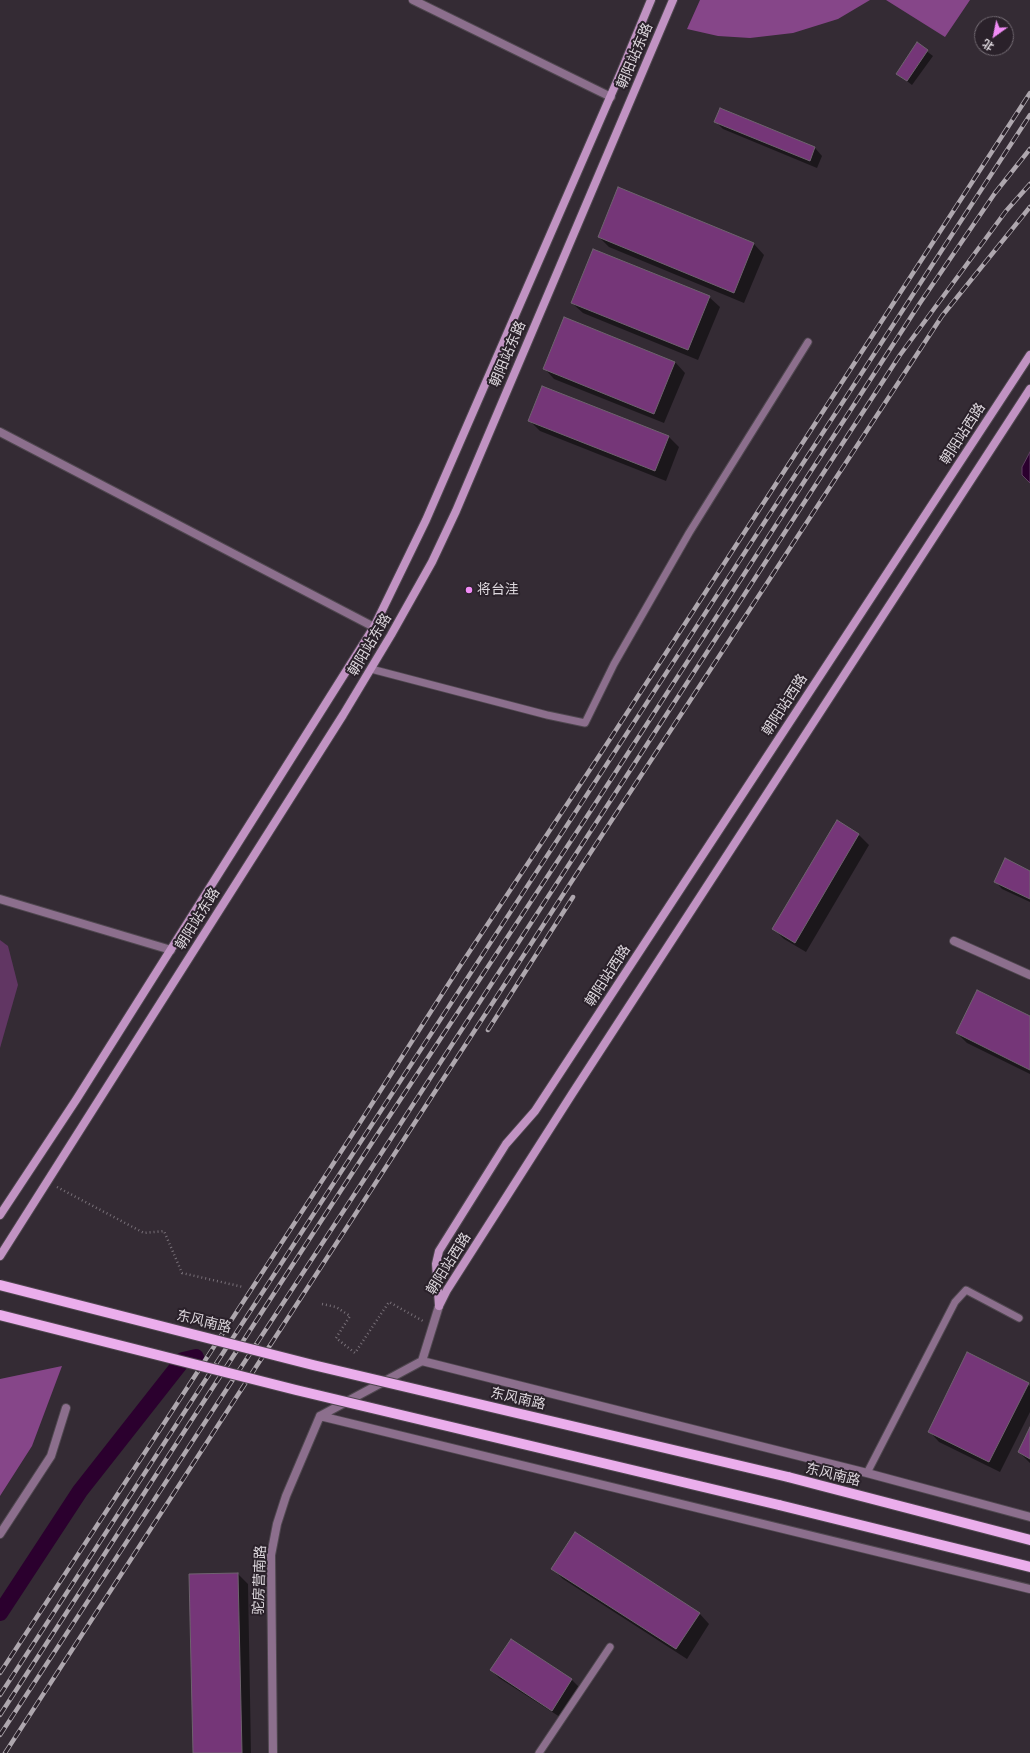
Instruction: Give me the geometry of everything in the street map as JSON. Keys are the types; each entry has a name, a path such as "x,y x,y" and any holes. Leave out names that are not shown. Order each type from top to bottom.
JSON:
{"main road":[{"name":"朝阳站东路","path":"0,1215 76,1100 374,627 426,520 611,97 651,0"},
{"name":"朝阳站东路","path":"0,1256 371,669 428,569 456,511 673,0"},
{"name":"朝阳站西路","path":"439,1306 436,1264 440,1251 506,1144 535,1111 1030,355"},
{"name":"朝阳站西路","path":"439,1306 447,1290 572,1094 1030,389"},
{"name":"东风南路","path":"0,1285 313,1365 788,1477 1030,1540"},
{"path":"0,1314 296,1390 779,1505 1030,1567"}],"street":[{"path":"413,0 611,97"},
{"path":"0,432 374,627"},
{"path":"0,899 171,950"},
{"path":"954,941 1030,975"},
{"path":"422,1361 439,1306"},
{"path":"320,1416 422,1361 1030,1517"},
{"path":"0,1534 51,1456 66,1408"},
{"path":"320,1416 1030,1589"},
{"name":"驼房营南路","path":"273,1753 271,1555 277,1524 286,1496 320,1416"}],"lane":[{"path":"371,669 547,715 585,723 614,664 689,533 808,342"},
{"path":"867,1474 955,1302 966,1290 1019,1318"},
{"path":"539,1753 610,1647"}],"path":[{"path":"48,1182 144,1233 164,1231 182,1273 243,1287"},
{"path":"322,1304 336,1307 350,1316 336,1338 355,1353 389,1302 432,1327"}],"shaded area":[{"path":"700,0 870,0 838,19 793,33 750,38 718,36 687,29"},
{"path":"886,0 970,0 945,37"},
{"path":"1030,452 1030,483 1022,475 1022,467"},
{"path":"0,940 8,946 18,985 0,1048"},
{"path":"62,1366 32,1446 0,1496 0,1379"}],"building":[{"path":"917,42 928,50 907,81 896,74"},
{"path":"720,108 815,147 810,161 714,122"},
{"path":"618,187 754,243 734,293 598,237"},
{"path":"593,249 710,296 688,350 571,303"},
{"path":"564,317 675,362 654,414 543,369"},
{"path":"542,386 669,436 655,471 528,421"},
{"path":"837,820 859,834 795,943 772,929"},
{"path":"1005,858 1030,871 1030,899 994,882"},
{"path":"977,990 1030,1016 1030,1070 956,1033"},
{"path":"967,1352 1029,1383 989,1462 928,1432"},
{"path":"1030,1427 1030,1459 1018,1452"},
{"path":"575,1532 700,1613 676,1649 551,1569"},
{"path":"238,1573 242,1753 193,1753 189,1574"},
{"path":"511,1639 572,1679 552,1711 490,1670"}],"waterway":[{"path":"0,1613 80,1491 183,1360 196,1357"}],"railway":[{"path":"0,1673 1030,93"},
{"path":"0,1695 1030,115"},
{"path":"0,1715 377,1135 584,821 920,303 995,193 1030,149"},
{"path":"0,1735 390,1140 900,355 1006,211 1030,184"},
{"path":"5,1753 568,887 942,316 1030,207"},
{"path":"488,1030 573,897"}],"place":[{"name":"将台洼","path":"469,590"}]}
